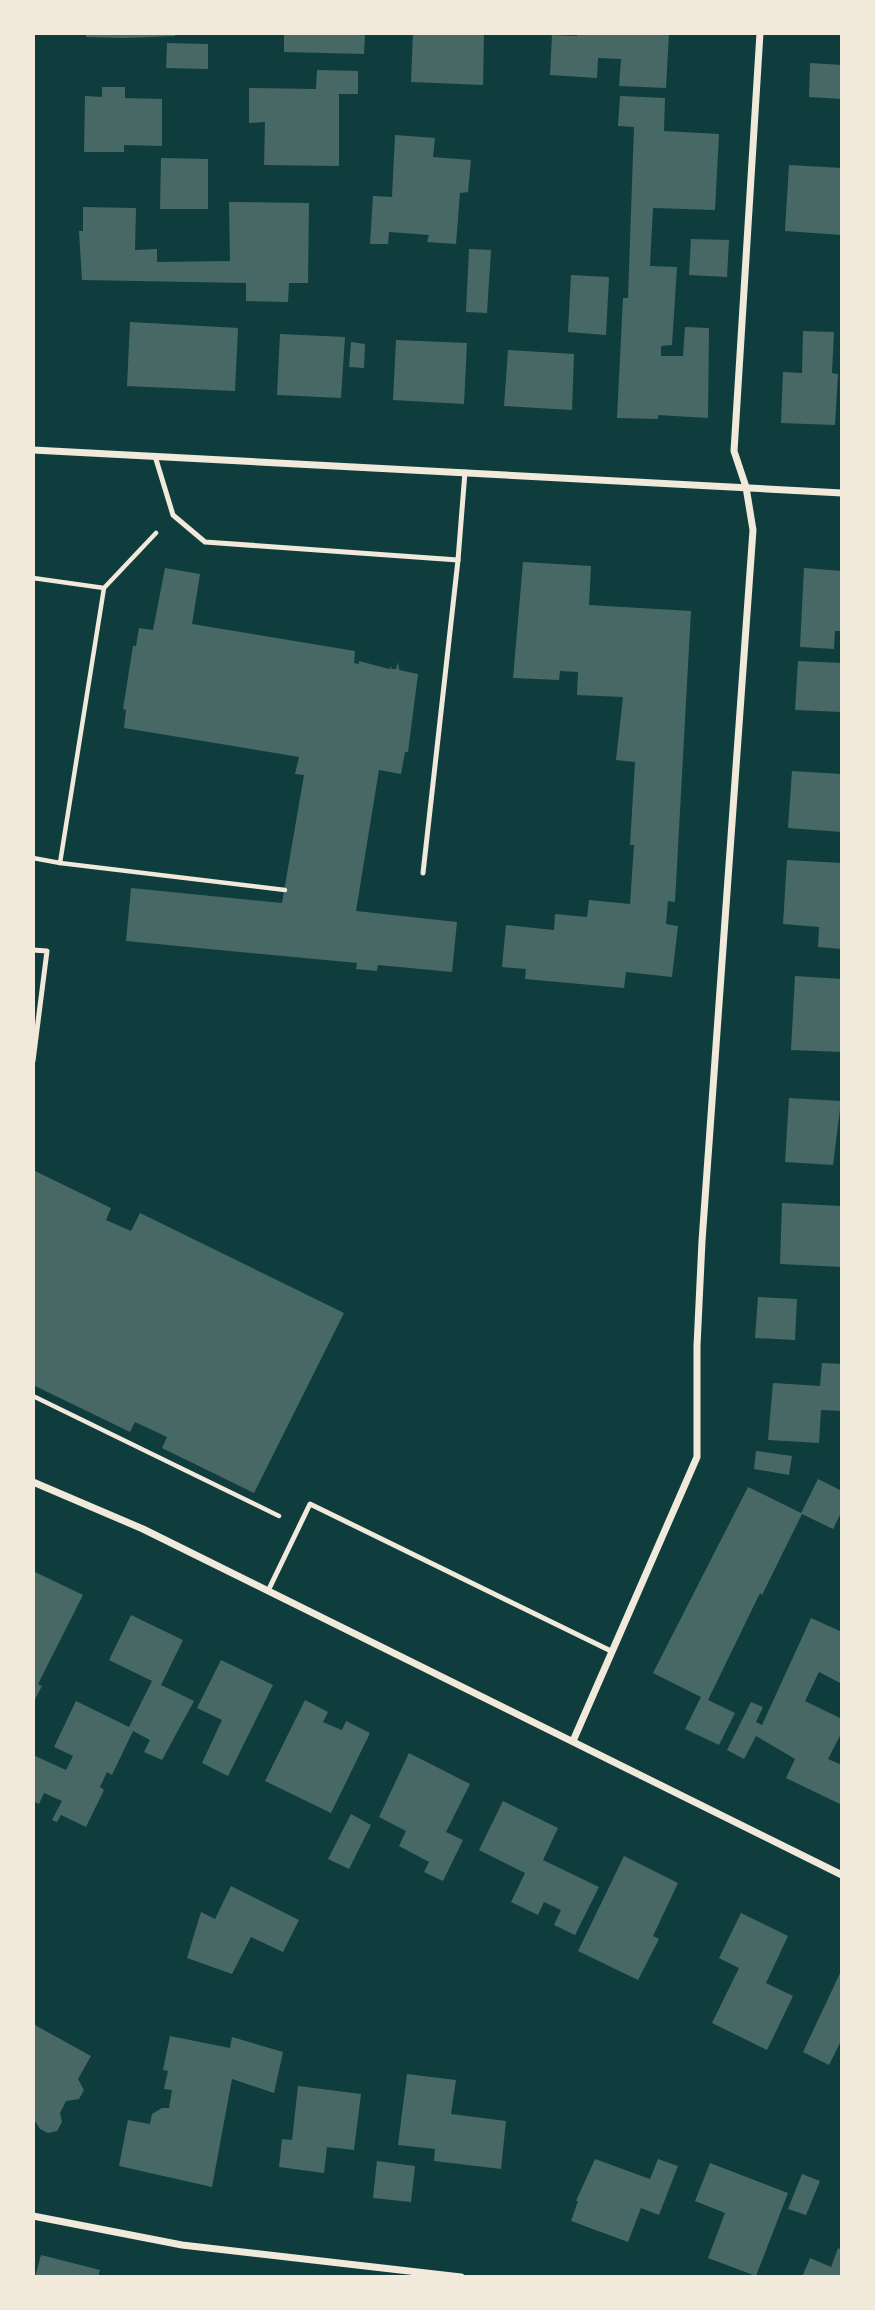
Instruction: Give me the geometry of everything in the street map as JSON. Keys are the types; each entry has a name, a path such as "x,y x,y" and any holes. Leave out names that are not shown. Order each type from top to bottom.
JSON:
{"street":[{"path":"573,1741 697,1457 697,1346 702,1241 753,530 747,487 734,450 760,33"},
{"path":"33,450 842,494"},
{"path":"33,1482 143,1529 842,1875"},
{"path":"33,2216 182,2245 402,2274 461,2277"}],"lane":[{"path":"155,456 173,515 205,542 458,560"},
{"path":"423,873 458,560 465,472"},
{"path":"33,950 47,951 33,1061"},
{"path":"268,1591 310,1504 611,1651"}],"path":[{"path":"60,863 104,588 173,515"},
{"path":"33,579 104,588"},
{"path":"33,858 285,890"},
{"path":"33,1396 299,1526"}],"building":[{"path":"86,33 175,33 175,36 86,37"},
{"path":"284,33 365,33 364,54 284,52"},
{"path":"413,33 484,33 483,85 411,82"},
{"path":"577,33 669,33 666,88 619,86 621,59 598,58 597,78 550,75 552,35 577,36"},
{"path":"167,43 208,44 208,69 166,68"},
{"path":"810,63 842,65 842,99 809,97"},
{"path":"317,70 358,71 358,94 339,94 339,166 264,165 265,122 249,123 249,88 316,89"},
{"path":"102,87 125,87 125,98 162,99 162,146 124,145 124,152 84,152 85,96 102,97"},
{"path":"620,96 665,98 664,131 719,134 715,210 653,208 650,266 677,267 672,345 661,346 661,356 683,356 685,327 709,328 708,418 658,415 658,419 617,418 623,298 628,298 634,127 618,126"},
{"path":"395,135 435,138 433,157 471,160 468,192 460,193 456,244 427,242 429,235 389,232 388,244 370,244 373,196 392,197"},
{"path":"161,158 208,159 208,209 160,209"},
{"path":"789,165 842,168 842,235 785,231"},
{"path":"229,202 309,203 308,283 289,283 288,302 246,301 246,283 82,280 79,231 83,231 83,207 136,208 135,250 157,249 157,262 230,261"},
{"path":"691,239 729,240 727,277 689,275"},
{"path":"469,249 491,250 487,313 466,312"},
{"path":"571,275 609,277 606,335 568,332"},
{"path":"130,322 238,328 235,391 127,386"},
{"path":"803,331 834,332 832,373 838,374 835,425 781,423 783,372 802,373"},
{"path":"280,334 345,337 341,398 277,395"},
{"path":"396,340 467,343 464,404 393,400"},
{"path":"351,342 365,344 364,368 349,367"},
{"path":"508,350 574,354 572,410 504,406"},
{"path":"523,562 591,566 589,605 691,611 675,902 668,901 666,924 678,926 672,977 626,972 624,988 525,979 526,969 502,967 506,925 554,930 555,914 587,917 589,900 630,904 634,845 630,845 635,762 616,760 623,697 577,695 578,672 560,671 559,680 513,678"},
{"path":"165,568 200,574 192,624 355,651 354,663 359,664 359,661 396,669 398,662 399,670 418,674 408,752 405,752 401,774 379,770 356,911 457,922 452,972 378,965 377,971 356,969 357,963 126,941 131,888 282,903 304,775 295,774 299,757 124,728 126,710 123,709 133,646 136,646 139,628 153,630"},
{"path":"804,568 842,571 842,631 835,631 834,649 800,647"},
{"path":"798,661 842,663 842,712 795,710"},
{"path":"792,771 842,774 842,832 788,828"},
{"path":"787,860 842,863 842,949 818,947 819,927 783,924"},
{"path":"795,976 842,979 842,1052 791,1050"},
{"path":"789,1098 841,1101 833,1165 785,1162"},
{"path":"33,1170 111,1208 106,1220 131,1231 140,1213 344,1313 254,1493 162,1448 167,1437 135,1422 130,1432 33,1385"},
{"path":"782,1203 842,1206 842,1267 780,1264"},
{"path":"758,1297 797,1299 795,1340 755,1338"},
{"path":"822,1363 842,1364 842,1411 821,1410 819,1443 768,1440 773,1383 820,1386"},
{"path":"756,1451 792,1456 789,1475 754,1469"},
{"path":"818,1479 842,1491 842,1511 833,1529 802,1514 762,1595 760,1593 708,1700 735,1713 719,1745 685,1729 701,1697 653,1673 748,1487 801,1513"},
{"path":"33,1571 83,1595 38,1684 42,1686 33,1703"},
{"path":"131,1615 183,1640 161,1685 194,1701 162,1760 144,1752 150,1740 133,1731 112,1775 107,1772 100,1787 104,1790 86,1827 61,1815 57,1822 52,1820 62,1801 44,1793 39,1804 33,1801 33,1755 66,1770 73,1756 54,1747 76,1701 129,1727 152,1681 109,1660"},
{"path":"811,1618 842,1632 842,1684 819,1672 805,1701 842,1719 842,1732 828,1759 842,1765 842,1805 786,1778 795,1759 756,1736 744,1759 727,1750 751,1702 763,1707 756,1722 762,1725"},
{"path":"221,1660 273,1685 228,1776 202,1763 222,1720 197,1708"},
{"path":"305,1700 328,1712 323,1722 342,1730 346,1721 370,1733 331,1813 265,1781"},
{"path":"409,1753 470,1784 446,1832 463,1840 443,1881 424,1872 429,1862 399,1846 406,1831 379,1817"},
{"path":"503,1801 558,1828 543,1860 599,1887 575,1935 554,1925 561,1910 544,1902 538,1915 511,1902 525,1873 479,1850"},
{"path":"351,1814 371,1825 349,1869 328,1859"},
{"path":"624,1856 678,1883 653,1936 659,1939 638,1980 578,1951"},
{"path":"231,1886 299,1920 283,1952 251,1937 232,1974 187,1958 201,1912 215,1919"},
{"path":"741,1913 788,1936 766,1983 793,1996 767,2050 712,2023 739,1968 719,1958"},
{"path":"842,1969 842,2039 829,2065 803,2052"},
{"path":"33,2024 91,2056 78,2079 84,2090 79,2099 66,2101 60,2113 62,2122 57,2131 48,2133 40,2129 33,2118"},
{"path":"170,2036 230,2048 232,2037 283,2052 274,2093 232,2079 212,2187 119,2166 128,2120 150,2124 152,2114 162,2108 169,2108 172,2090 164,2089 168,2071 163,2070"},
{"path":"407,2074 456,2080 451,2114 506,2121 501,2169 434,2161 435,2149 398,2145"},
{"path":"298,2086 361,2094 354,2150 327,2147 324,2173 279,2167 282,2139 292,2140"},
{"path":"595,2159 650,2179 658,2159 678,2166 659,2215 641,2208 628,2242 571,2221 576,2201"},
{"path":"377,2161 415,2166 411,2202 373,2198"},
{"path":"710,2163 788,2193 756,2276 708,2258 725,2213 695,2201"},
{"path":"802,2174 820,2181 806,2215 788,2209"},
{"path":"838,2248 842,2250 842,2277 802,2277 810,2258 831,2267"},
{"path":"41,2255 100,2270 98,2277 35,2277"}]}
